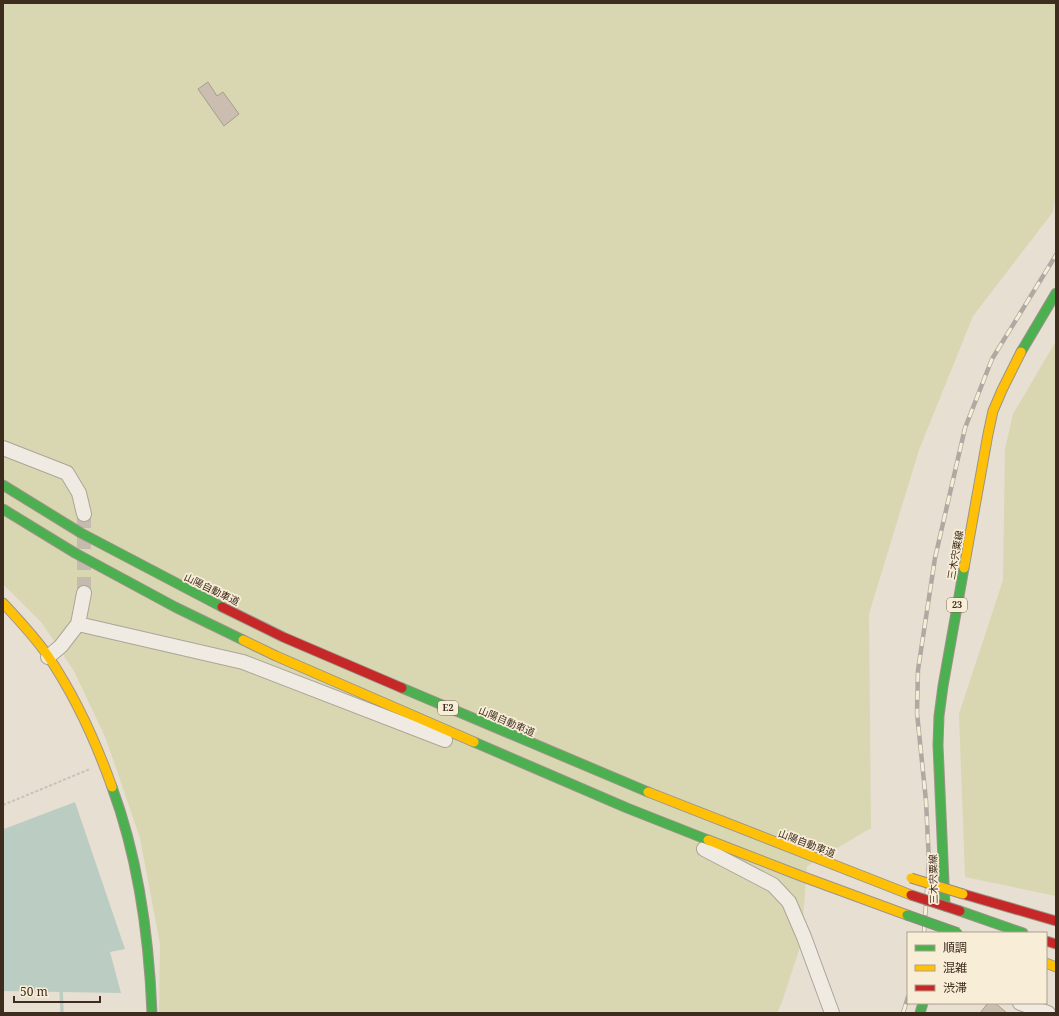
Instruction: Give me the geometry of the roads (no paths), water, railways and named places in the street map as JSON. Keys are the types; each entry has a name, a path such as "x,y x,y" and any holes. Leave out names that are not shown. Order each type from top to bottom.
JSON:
{"main road":[{"name":"三木宍粟線","path":"941,932 945,890 938,745 939,716 944,679 982,464 995,406 1006,380 1056,293"},
{"name":"山陽自動車道","path":"3,485 81,533 184,588 283,637 620,781 910,895 1020,932"},
{"name":"E2","path":"3,509 75,553 128,582 175,607 276,656 627,808 801,876 955,932"},
{"path":"3,603 48,657 80,711 104,763 127,836 140,888 148,936 152,981 152,1013"},
{"path":"704,814 823,850"},
{"path":"908,877 1056,921"}],"street":[{"path":"3,448 66,473 79,493 84,514"},
{"path":"48,657 61,646 78,624 84,593"},
{"path":"78,624 243,662 522,770 716,854 773,885 790,902 832,1013"},
{"path":"1023,1004 1048,1013"}],"waterway":[{"path":"61,987 62,1013"}],"tunnel":[{"path":"84,514 84,593"}],"railway":[{"path":"924,932 929,862 926,801 917,713 918,670 935,558 965,428 992,359 1056,255"},
{"path":"903,1013 907,1000"}]}
